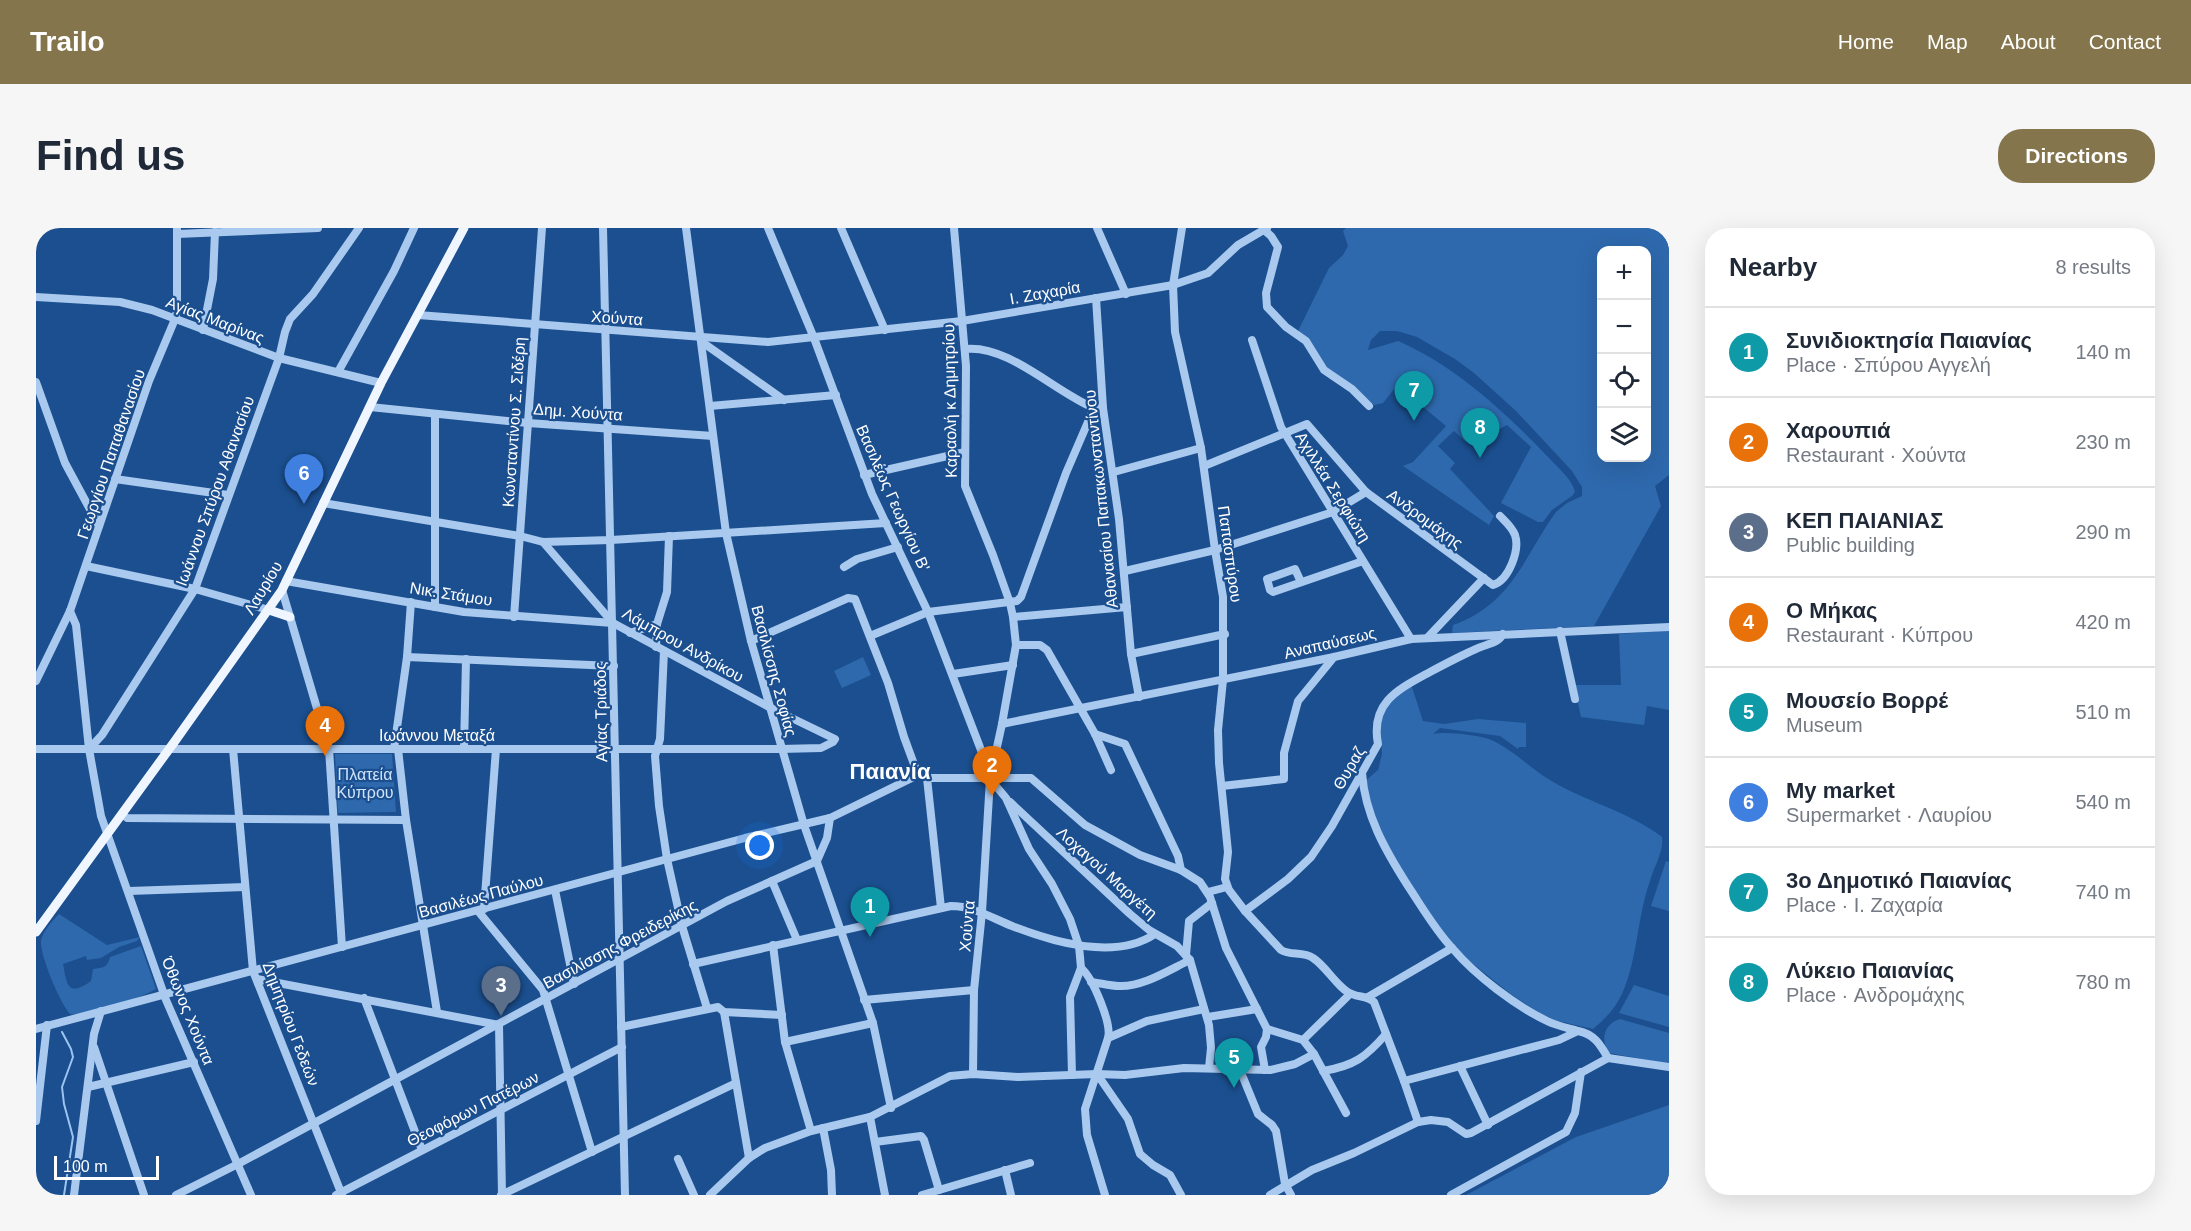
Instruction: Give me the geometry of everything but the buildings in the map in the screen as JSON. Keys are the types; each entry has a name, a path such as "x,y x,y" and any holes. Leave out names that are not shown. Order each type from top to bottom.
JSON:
{"main road":[{"name":"Λαυρίου","path":"36,932 269,610 284,585 381,383 464,228"},
{"path":"269,610 290,617"}],"street":[{"path":"177,231 215,232 318,228"},
{"name":"Ιωάννου Σπύρου Αθανασίου","path":"89,749 102,735 195,589 279,358 290,319 313,294 359,228"},
{"path":"338,372 394,271 414,228"},
{"name":"Κωνσταντίνου Σ. Σιδέρη","path":"514,617 542,228"},
{"name":"Αγίας Τριάδος","path":"603,228 625,1195"},
{"name":"Βασιλίσσης Σοφίας","path":"687,228 726,533 751,641 804,825 873,1023 891,1108"},
{"name":"Βασιλέως Γεωργίου Β'","path":"768,228 814,338 864,475 928,612 953,674 990,779"},
{"path":"841,228 885,330"},
{"name":"Καραολή κ Δημητρίου","path":"954,228 965,348 965,486 1010,603 1016,645 990,779"},
{"path":"1098,228 1126,294"},
{"name":"Παπασπύρου","path":"1182,228 1173,285 1175,332 1201,448 1223,597 1225,634 1218,730 1228,852 1225,879 1227,886"},
{"name":"Ι. Ζαχαρία","path":"814,338 962,321 1173,285 1208,273 1238,245 1265,229 1278,247 1266,293 1267,307 1286,327 1306,341 1324,370 1352,389 1369,406"},
{"name":"Γεωργίου Παπαθανασίου","path":"36,681 70,611 149,381 175,319 177,231"},
{"path":"203,330 213,279 215,232"},
{"name":"Αγίας Μαρίνας","path":"36,297 120,302 175,319 279,358 381,383"},
{"name":"Αθανασίου Παπακωνσταντίνου","path":"1096,298 1103,408 1125,571 1131,654 1138,697"},
{"name":"Χούντα","path":"418,315 702,340 768,342 814,338"},
{"path":"702,340 784,400"},
{"name":"Αχιλλέα Σερφιώτη","path":"1252,340 1285,433 1411,639"},
{"path":"965,348 987,349 1032,371 1070,397 1094,408 1103,408"},
{"path":"36,382 65,463 99,526"},
{"path":"710,406 836,395"},
{"name":"Δημ. Χούντα","path":"370,407 528,423 713,436"},
{"path":"870,636 928,612 1010,603 1021,597 1066,472 1094,408"},
{"path":"435,414 435,607"},
{"name":"Ανδρομάχης","path":"1204,466 1307,424 1366,492 1484,579"},
{"path":"1113,472 1201,448"},
{"path":"864,475 965,452"},
{"path":"115,479 228,495"},
{"path":"1125,571 1215,550 1333,512 1366,492"},
{"path":"323,503 543,542 886,523"},
{"path":"1428,637 1484,579 1493,585 1501,582 1516,551 1515,534 1500,516"},
{"path":"656,647 657,624 667,592 669,536"},
{"name":"Λάμπρου Ανδρίκου","path":"543,542 613,624 835,740"},
{"path":"844,567 857,559 898,547"},
{"path":"1301,582 1363,561"},
{"path":"86,566 195,589 269,610"},
{"path":"284,585 290,617 329,748 342,947"},
{"name":"Νικ. Στάμου","path":"284,585 514,617 613,624"},
{"path":"751,641 848,598 855,598 922,777 941,908"},
{"path":"411,602 396,749 437,1012"},
{"path":"1013,617 1127,607"},
{"name":"Όθωνος Χούντα","path":"70,611 76,625 89,749 101,816 164,994 251,1195"},
{"path":"630,633 657,624"},
{"name":"Αναπαύσεως","path":"1002,724 1334,657 1411,639 1669,627"},
{"path":"1560,631 1575,699"},
{"path":"1131,654 1225,634"},
{"name":"Θυραζ","path":"1245,911 1288,879 1311,857 1332,826 1378,744 1376,730 1378,719 1387,700 1394,693 1469,652 1498,641 1503,634"},
{"path":"1016,645 1045,647 1095,734 1111,770"},
{"path":"664,651 664,700 660,739 655,756 658,806 682,926 707,1008"},
{"path":"407,657 614,666"},
{"path":"1222,786 1284,779 1284,753 1298,701 1334,657"},
{"path":"464,748 466,659"},
{"path":"953,674 1013,665"},
{"path":"1095,734 1125,744 1178,856 1181,870"},
{"name":"Ιωάννου Μεταξά","path":"36,749 781,749 827,747 835,740"},
{"name":"Δημητρίου Γεδεών","path":"232,748 255,975 340,1194"},
{"path":"496,748 481,910 543,990 592,1152"},
{"path":"1362,771 1363,790 1371,819 1383,845 1417,900 1452,948 1488,981 1522,1006 1547,1021 1592,1036 1599,1042 1608,1058"},
{"path":"922,777 1031,778 1085,825 1140,855 1181,870 1200,882 1208,892 1223,940 1267,1029 1261,1047 1265,1070"},
{"name":"Βασιλέως Παύλου","path":"36,1029 164,994 255,975 342,947 667,859 830,818 922,777"},
{"path":"990,779 1006,798 1029,849 1052,884 1070,919 1079,946 1081,968 1070,997 1072,1075"},
{"name":"Χούντα","path":"973,1074 974,990 982,912 990,779"},
{"name":"Λοχαγού Μαργέτη","path":"1006,798 1104,891 1155,934 1172,943 1188,957"},
{"path":"122,814 127,818 406,820"},
{"path":"817,861 830,830 830,818"},
{"name":"Βασιλίσσης Φρειδερίκης","path":"176,1195 500,1025 727,902 817,861"},
{"path":"772,881 797,940"},
{"path":"1208,892 1227,886 1245,911 1286,954 1303,954 1314,958 1350,994 1368,997 1374,1002 1418,1122"},
{"path":"129,891 245,887"},
{"path":"555,890 574,984"},
{"path":"1209,1068 1211,1042 1206,1013 1188,957 1189,921 1212,903"},
{"path":"693,964 941,908 962,906 982,912 1012,926 1079,946 1104,948 1132,944 1155,934"},
{"path":"773,945 785,1042 812,1131"},
{"path":"1368,997 1452,948"},
{"path":"1091,982 1120,986 1133,984 1153,978 1188,957"},
{"path":"1081,968 1091,982 1110,1032 1085,1108 1087,1135 1106,1195"},
{"path":"255,975 500,1025 502,1195 736,1083"},
{"path":"864,1000 974,990"},
{"path":"1303,1040 1322,1024 1350,994"},
{"path":"364,998 422,1150"},
{"path":"621,1027 720,1007 724,1012 749,1158"},
{"path":"1108,1038 1147,1021 1257,1009"},
{"path":"74,1195 93,1046 97,1019 101,1011"},
{"path":"724,1012 782,1015"},
{"path":"785,1042 873,1023"},
{"path":"36,1121 47,1025"},
{"path":"1267,1029 1303,1040 1314,1054 1346,1113"},
{"path":"1404,1081 1559,1040 1578,1031"},
{"path":"1323,1071 1350,1065 1365,1056 1386,1034"},
{"path":"93,1046 144,1195"},
{"name":"Θεοφόρων Πατέρων","path":"340,1194 622,1047"},
{"path":"710,1195 749,1158 765,1148 812,1131 870,1117 950,1076 973,1074 1018,1077 1125,1075 1184,1068 1265,1070 1287,1066 1314,1054"},
{"path":"1270,1195 1285,1184 1418,1122 1431,1120 1448,1122 1466,1134 1471,1134 1608,1058 1669,1067"},
{"path":"88,1087 194,1062"},
{"path":"1460,1065 1488,1125"},
{"path":"1240,1070 1258,1114 1276,1131 1285,1184 1291,1195"},
{"path":"1452,1195 1566,1132 1575,1113 1581,1072"},
{"path":"1097,1074 1128,1119 1140,1154 1170,1175 1181,1195"},
{"path":"870,1117 885,1195"},
{"path":"823,1128 831,1170 832,1195"},
{"path":"875,1142 921,1136 939,1190"},
{"path":"678,1159 694,1195"},
{"path":"922,1195 1030,1163"},
{"path":"1005,1170 1011,1195"}],"green space":[{"path":"1346,228 1669,228 1669,475 1655,486 1661,506 1594,626 1452,633 1453,625 1473,616 1503,592 1556,512 1567,503 1582,496 1582,487 1572,471 1516,411 1474,373 1417,337 1397,331 1380,331 1371,340 1368,350 1398,341 1419,351 1460,377 1498,408 1565,474 1575,492 1552,510 1543,522 1538,522 1501,503 1531,447 1507,425 1486,436 1477,445 1470,438 1465,441 1454,431 1438,446 1455,463 1450,469 1494,516 1489,525 1403,466 1413,462 1446,426 1399,387 1395,388 1383,403 1374,405 1356,389 1330,374 1297,333 1329,268 1343,255 1348,246 1343,231"},
{"path":"1669,631 1669,710 1647,706 1644,725 1581,717 1574,685 1621,685 1619,634"},
{"path":"863,657 871,675 842,688 834,671"},
{"path":"1411,684 1423,721 1444,724 1478,719 1526,723 1526,747 1518,749 1500,736 1440,728 1433,734 1461,734 1489,739 1505,747 1564,788 1635,820 1662,837 1660,854 1642,909 1634,952 1622,994 1606,1017 1593,1029 1549,1019 1512,995 1462,955 1440,929 1392,856 1373,818 1364,782 1378,770 1382,754 1380,724 1387,704"},
{"name":"Πλατεία Κύπρου","path":"335,754 392,754 396,812 338,813"},
{"path":"1666,861 1669,862 1669,911 1651,906"},
{"path":"59,914 107,945 140,937 137,941 119,947 101,958 87,960 86,956 63,964 69,986 77,988 83,986 91,981 93,969 104,966 110,957 141,946 156,989 127,1002 101,1010 70,1014 51,979 41,941"},
{"path":"1634,985 1669,996 1669,1027 1619,1013"},
{"path":"1620,1019 1669,1033 1669,1064 1609,1053 1606,1048 1605,1033 1610,1024"},
{"path":"1669,1105 1669,1195 1466,1195 1576,1137"}],"waterway":[{"path":"62,1032 73,1057 62,1087 73,1137 64,1195"}],"place":[{"name":"3ο Δημοτικό Παιανίας","path":"1414,421"},
{"name":"Λύκειο Παιανίας","path":"1480,458"},
{"name":"My market","path":"304,504"},
{"name":"Ο Μήκας","path":"325,756"},
{"name":"Χαρουπιά","path":"992,796"},
{"name":"Συνιδιοκτησία Παιανίας","path":"870,937"},
{"name":"ΚΕΠ ΠΑΙΑΝΙΑΣ","path":"501,1016"},
{"name":"Μουσείο Βορρέ","path":"1234,1088"}],"district":[{"name":"Παιανία","path":"890,771"}]}
